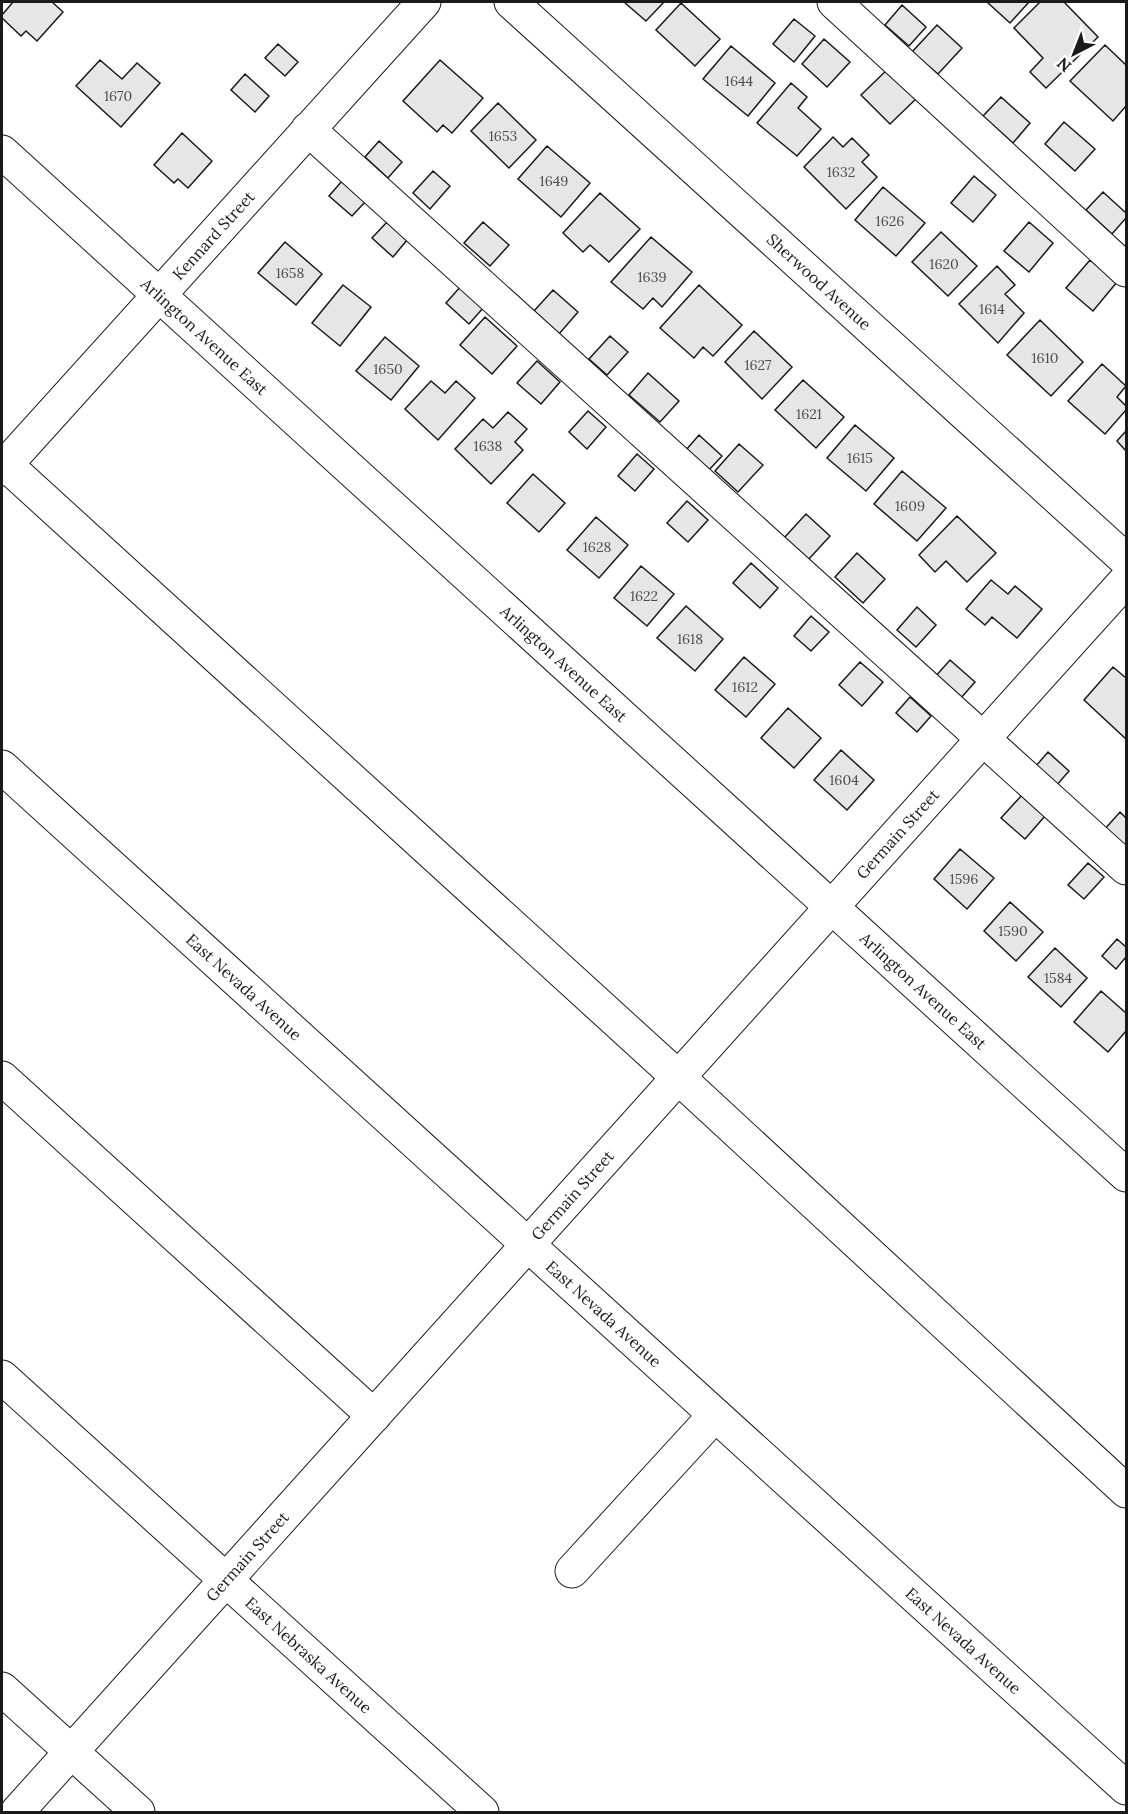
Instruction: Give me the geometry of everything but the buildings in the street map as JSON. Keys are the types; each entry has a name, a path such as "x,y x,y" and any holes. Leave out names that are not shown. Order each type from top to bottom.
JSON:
{"street":[{"name":"Kennard Street","path":"3,465 424,2"},
{"name":"Sherwood Avenue","path":"511,2 1126,560"},
{"path":"834,2 1126,270"},
{"path":"308,129 1126,868"},
{"name":"Arlington Avenue East","path":"2,152 1126,1175"},
{"path":"3,465 679,1078 1126,1491"},
{"name":"Germain Street","path":"17,1812 1126,580"},
{"name":"East Nevada Avenue","path":"2,766 1126,1788"},
{"path":"2,1078 374,1416"},
{"name":"East Nebraska Avenue","path":"2,1377 482,1812"},
{"path":"572,1571 715,1415"},
{"path":"2,1689 138,1812"}]}
